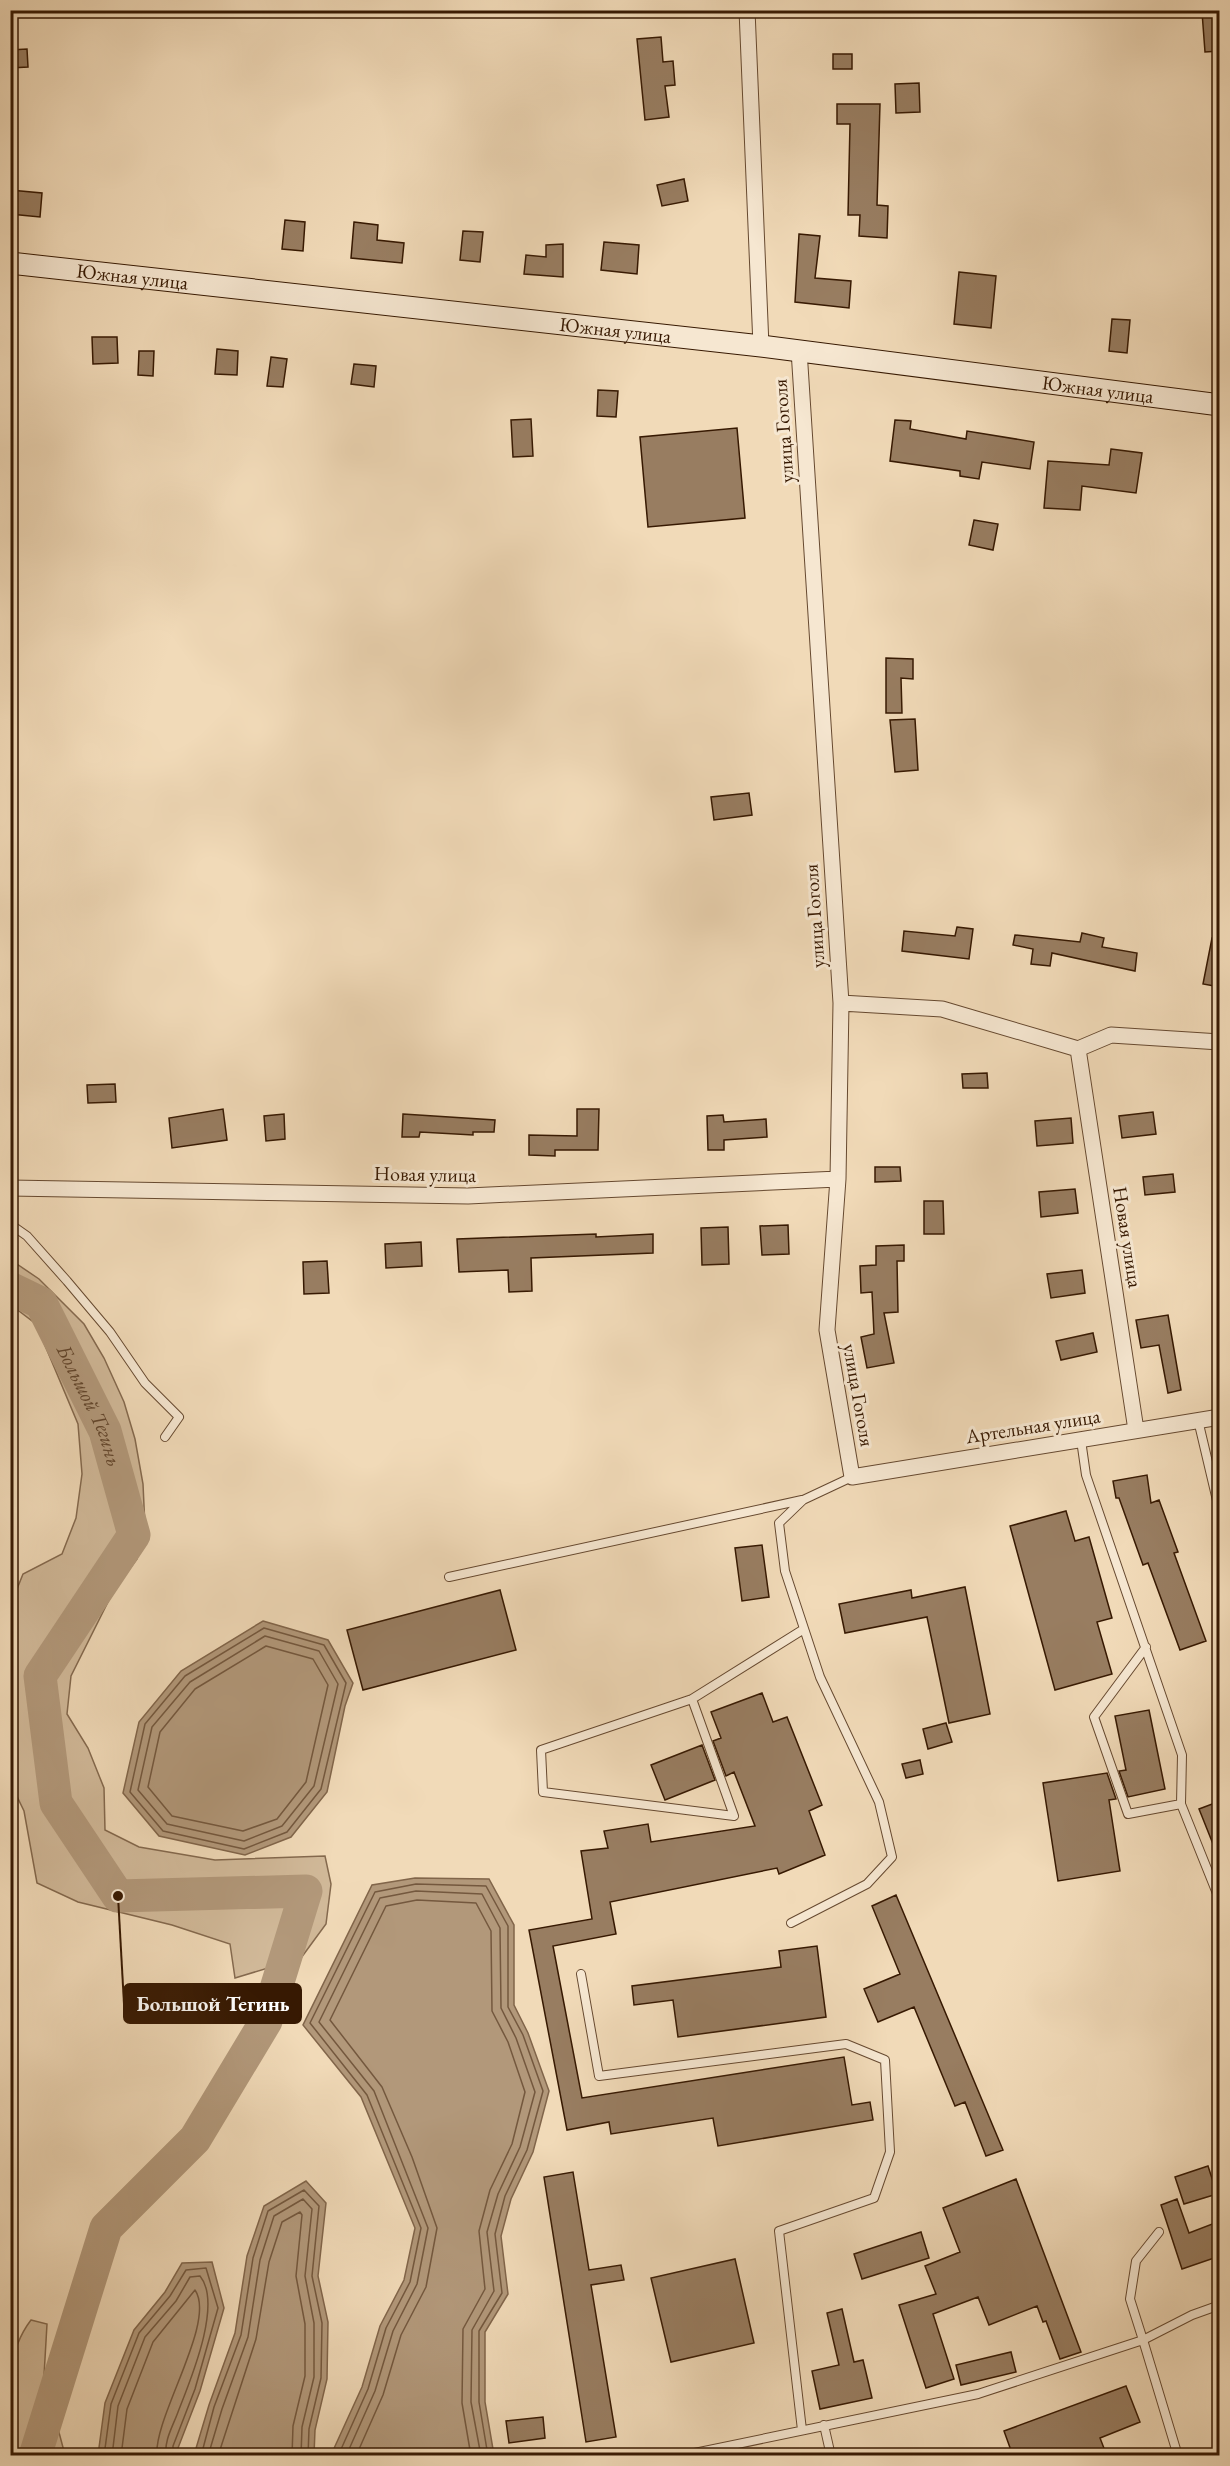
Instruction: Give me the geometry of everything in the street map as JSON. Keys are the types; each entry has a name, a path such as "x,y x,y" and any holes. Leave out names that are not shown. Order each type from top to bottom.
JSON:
{"street":[{"path":"747,10 761,345"},
{"name":"Южная улица","path":"10,263 761,345 1220,405"},
{"name":"улица Гоголя","path":"800,350 841,1003 838,1179 827,1330 852,1477"},
{"path":"841,1003 942,1009 1078,1049 1111,1035 1220,1042"},
{"name":"Новая улица","path":"1078,1049 1136,1431"},
{"name":"Новая улица","path":"10,1188 468,1196 838,1179"},
{"name":"Артельная улица","path":"852,1477 1220,1417"}],"lane":[{"path":"10,1224 27,1236 67,1281 110,1332 145,1383 179,1416 165,1437"},
{"path":"1198,1420 1220,1513"},
{"path":"1081,1440 1086,1475 1182,1755 1181,1804 1220,1901"},
{"path":"449,1577 803,1500 852,1477"},
{"path":"791,1923 867,1884 892,1857 879,1802 820,1677 785,1571 779,1523 803,1500"},
{"path":"692,1699 734,1816 543,1792 541,1750 692,1699 804,1629"},
{"path":"1146,1647 1094,1717 1128,1814 1181,1804"},
{"path":"581,1974 599,2076 846,2044 885,2060 890,2152 874,2198 779,2231 802,2430"},
{"path":"1159,2232 1136,2261 1130,2299 1178,2456"},
{"path":"680,2456 978,2394 1143,2340 1192,2315 1220,2305"},
{"path":"824,2425 831,2456"}],"shaded area":[{"path":"11,1260 39,1279 84,1324 104,1358 124,1402 135,1439 143,1484 145,1527 137,1559 114,1590 71,1676 67,1714 88,1748 104,1788 105,1830 139,1847 215,1860 325,1856 331,1884 326,1924 301,1958 235,1978 230,1944 172,1925 78,1902 37,1883 24,1811 11,1784 11,1604 23,1574 62,1554 76,1518 82,1474 78,1424 36,1324 11,1305"},
{"path":"31,2320 47,2324 44,2376 65,2455 11,2455 9,2385 11,2368 21,2335"}],"water":[{"path":"263,1621 328,1640 353,1683 345,1706 327,1792 291,1837 245,1855 159,1836 123,1793 139,1722 181,1671"},
{"path":"415,1878 489,1879 514,1925 514,2005 528,2033 549,2091 533,2152 511,2199 501,2236 508,2294 485,2332 485,2402 494,2455 331,2455 362,2387 380,2326 404,2280 415,2228 361,2097 303,2025 372,1885"},
{"path":"306,2181 326,2203 318,2276 328,2322 327,2379 315,2430 314,2455 194,2455 235,2333 247,2256 264,2206"},
{"path":"212,2262 224,2308 200,2391 178,2448 179,2455 98,2455 105,2403 134,2330 165,2292 182,2263"}],"building":[{"path":"1220,10 1220,51 1205,52 1202,12"},
{"path":"661,37 663,62 673,61 675,85 665,86 669,117 645,120 637,39"},
{"path":"27,49 28,67 10,68 10,50"},
{"path":"833,54 852,54 852,69 833,69"},
{"path":"919,83 920,112 896,113 895,84"},
{"path":"837,104 880,104 877,205 888,206 887,238 859,236 860,215 848,215 850,124 837,124"},
{"path":"684,179 688,201 662,206 657,185"},
{"path":"10,190 42,193 40,217 10,214"},
{"path":"285,220 305,222 303,251 282,249"},
{"path":"354,222 378,225 377,240 404,243 402,263 351,258"},
{"path":"463,231 483,232 480,262 460,260"},
{"path":"799,234 820,236 815,278 851,281 849,308 795,302"},
{"path":"604,242 639,245 637,274 601,270"},
{"path":"563,244 563,277 524,274 526,255 546,257 546,245"},
{"path":"959,272 996,276 991,328 954,324"},
{"path":"1112,319 1130,320 1127,353 1109,351"},
{"path":"92,337 117,337 118,363 93,364"},
{"path":"217,349 238,351 237,375 215,374"},
{"path":"139,351 154,351 153,376 138,375"},
{"path":"271,357 287,359 283,387 267,386"},
{"path":"354,364 376,366 374,387 351,384"},
{"path":"598,390 618,391 616,417 597,416"},
{"path":"531,419 533,456 513,457 511,420"},
{"path":"895,420 911,421 910,429 966,439 967,431 1034,442 1030,469 982,462 979,479 960,476 960,471 890,461"},
{"path":"737,428 745,518 648,527 640,437"},
{"path":"1111,449 1142,453 1136,493 1082,486 1080,510 1044,508 1048,461 1109,465"},
{"path":"974,520 998,524 993,550 969,545"},
{"path":"886,658 913,659 913,679 901,678 902,713 886,713"},
{"path":"915,719 918,770 895,772 890,720"},
{"path":"749,793 752,815 714,820 711,797"},
{"path":"957,927 973,929 969,959 902,951 904,931 955,936"},
{"path":"1082,933 1104,938 1102,947 1137,953 1135,971 1052,953 1050,966 1031,964 1033,949 1013,945 1015,935 1080,942"},
{"path":"1212,938 1220,939 1220,987 1203,984"},
{"path":"987,1073 988,1088 963,1088 962,1074"},
{"path":"115,1084 116,1102 88,1103 87,1085"},
{"path":"223,1109 227,1140 172,1148 169,1118"},
{"path":"577,1109 599,1109 598,1150 555,1150 555,1156 529,1155 529,1135 577,1136"},
{"path":"1153,1112 1156,1134 1122,1138 1119,1116"},
{"path":"284,1114 285,1139 266,1141 264,1116"},
{"path":"403,1114 495,1120 494,1132 473,1132 473,1135 420,1132 419,1137 402,1137"},
{"path":"723,1115 724,1122 766,1119 767,1137 724,1140 724,1150 708,1150 707,1116"},
{"path":"1071,1118 1073,1143 1037,1146 1035,1121"},
{"path":"875,1167 900,1167 901,1181 875,1182"},
{"path":"1173,1174 1175,1192 1145,1195 1143,1177"},
{"path":"1075,1189 1078,1213 1041,1217 1039,1192"},
{"path":"924,1201 943,1201 944,1234 924,1234"},
{"path":"788,1225 789,1254 762,1255 760,1226"},
{"path":"728,1227 729,1264 702,1265 701,1228"},
{"path":"596,1234 596,1237 653,1234 653,1253 531,1258 532,1291 509,1292 508,1270 459,1272 457,1239"},
{"path":"421,1242 422,1266 386,1268 385,1244"},
{"path":"904,1245 904,1261 897,1261 898,1312 884,1313 894,1363 867,1368 861,1337 874,1334 872,1292 861,1293 860,1266 876,1265 876,1246"},
{"path":"327,1261 329,1293 304,1294 303,1262"},
{"path":"1082,1270 1085,1293 1051,1298 1047,1274"},
{"path":"1168,1315 1181,1390 1168,1393 1159,1345 1141,1348 1136,1320"},
{"path":"1093,1333 1097,1352 1061,1360 1056,1341"},
{"path":"1147,1475 1151,1503 1159,1500 1178,1552 1174,1553 1206,1641 1180,1650 1148,1563 1143,1565 1119,1498 1116,1498 1113,1481"},
{"path":"1066,1511 1075,1541 1089,1537 1112,1618 1097,1622 1112,1674 1055,1690 1010,1526"},
{"path":"762,1545 769,1597 742,1601 735,1548"},
{"path":"965,1587 990,1714 949,1723 927,1617 845,1633 839,1604 911,1590 912,1598"},
{"path":"500,1590 516,1650 363,1690 347,1630"},
{"path":"762,1693 773,1722 787,1717 822,1805 809,1811 825,1855 779,1874 777,1868 610,1902 616,1934 553,1946 582,2098 844,2057 852,2105 870,2102 873,2120 718,2146 713,2118 611,2134 609,2122 567,2130 529,1930 592,1919 581,1851 608,1848 604,1831 648,1824 651,1842 755,1826 734,1772 726,1776 713,1741 721,1738 711,1712"},
{"path":"1149,1710 1165,1789 1128,1797 1119,1771 1126,1770 1115,1716"},
{"path":"946,1723 952,1742 928,1749 923,1729"},
{"path":"702,1745 715,1780 665,1800 651,1765"},
{"path":"920,1760 923,1774 906,1778 902,1764"},
{"path":"1107,1773 1116,1799 1109,1800 1120,1871 1058,1881 1043,1783"},
{"path":"1220,1801 1220,1859 1219,1859 1199,1809"},
{"path":"896,1895 1003,2150 986,2156 965,2102 955,2106 914,2007 878,2022 864,1989 900,1974 872,1906"},
{"path":"817,1946 826,2017 678,2037 673,2000 634,2005 632,1986 781,1967 779,1951"},
{"path":"1208,2166 1217,2194 1184,2204 1175,2177"},
{"path":"573,2172 589,2270 621,2265 624,2280 591,2285 616,2437 586,2442 544,2177"},
{"path":"1016,2179 1081,2352 1060,2359 1046,2321 1043,2322 1037,2306 989,2325 978,2297 933,2314 954,2379 926,2388 899,2305 936,2294 925,2266 960,2252 943,2208"},
{"path":"1177,2199 1189,2233 1220,2221 1220,2256 1182,2269 1161,2205"},
{"path":"921,2232 929,2258 862,2279 854,2254"},
{"path":"735,2259 754,2343 671,2362 651,2278"},
{"path":"842,2309 854,2362 863,2360 872,2398 820,2409 812,2371 839,2365 827,2313"},
{"path":"1011,2352 1016,2372 961,2385 956,2365"},
{"path":"1126,2386 1140,2422 1100,2438 1107,2456 1013,2456 1004,2431"},
{"path":"543,2417 545,2438 509,2443 506,2421"}],"waterway":[{"name":"Большой Тегинь","path":"10,1288 41,1303 105,1431 134,1535 40,1676 56,1803 118,1896 306,1891 266,2021 195,2139 106,2228 35,2456"}],"place":[{"name":"Большой Тегинь","path":"118,1896"}]}
